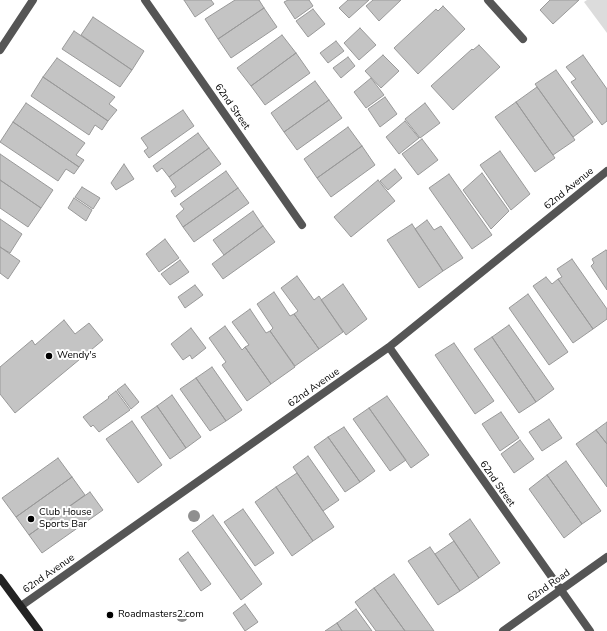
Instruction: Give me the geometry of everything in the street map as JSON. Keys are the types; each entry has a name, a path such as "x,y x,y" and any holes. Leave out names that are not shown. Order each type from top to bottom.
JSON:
{"main road":[{"path":"0,578 39,631"}],"street":[{"path":"0,50 33,0"},
{"name":"62nd Street","path":"145,0 302,225"},
{"path":"488,0 523,39"},
{"name":"62nd Avenue","path":"21,606 389,348 607,171"},
{"name":"62nd Street","path":"389,348 590,631"},
{"name":"62nd Road","path":"503,631 607,557"}],"shaded area":[{"path":"587,0 607,0 607,33 584,2"}],"building":[{"path":"184,0 211,0 214,4 195,17"},
{"path":"235,0 259,0 264,8 218,39 205,19"},
{"path":"288,0 309,0 313,6 295,19 284,2"},
{"path":"348,0 369,0 349,18 339,8"},
{"path":"373,0 401,0 379,21 366,6"},
{"path":"550,0 579,0 553,24 540,10"},
{"path":"443,6 465,29 418,74 394,48 436,9 438,11"},
{"path":"264,8 277,27 231,58 218,39"},
{"path":"313,9 325,24 308,37 296,21"},
{"path":"93,17 144,51 132,70 81,35"},
{"path":"360,28 376,45 359,60 344,43"},
{"path":"74,31 132,70 120,87 62,49"},
{"path":"282,35 296,53 251,86 237,68"},
{"path":"336,41 344,51 328,63 320,53"},
{"path":"479,45 500,67 453,110 431,86 472,49 473,50"},
{"path":"296,53 310,73 265,105 251,86"},
{"path":"383,55 399,71 381,88 365,71"},
{"path":"583,55 607,89 607,121 602,125 571,82 576,79 566,67"},
{"path":"348,57 355,66 341,78 333,68"},
{"path":"57,58 115,97 109,104 117,110 108,121 43,77"},
{"path":"556,70 593,122 573,137 535,84"},
{"path":"43,77 108,121 102,130 95,125 89,135 31,96"},
{"path":"371,78 384,95 366,108 354,92"},
{"path":"315,81 329,100 284,132 271,113"},
{"path":"537,87 575,140 553,155 516,102"},
{"path":"385,97 397,114 380,127 368,109"},
{"path":"329,100 342,118 297,150 284,132"},
{"path":"516,102 555,158 535,172 495,117"},
{"path":"26,103 85,143 76,155 84,160 79,167 13,122"},
{"path":"425,103 440,123 420,138 405,119"},
{"path":"183,110 194,126 149,158 144,151 148,148 141,138"},
{"path":"405,121 419,138 399,154 386,137"},
{"path":"13,122 79,167 74,174 66,169 58,181 0,142"},
{"path":"348,127 362,146 317,178 304,159"},
{"path":"198,133 209,148 169,177 162,168 157,172 153,166"},
{"path":"422,139 438,160 418,175 402,154"},
{"path":"362,146 375,165 331,197 317,178"},
{"path":"209,148 221,164 175,197 171,191 176,187 169,177"},
{"path":"500,151 530,194 511,210 480,165"},
{"path":"0,154 53,190 41,208 0,180"},
{"path":"124,164 134,179 116,190 111,183"},
{"path":"395,169 402,178 388,190 380,181"},
{"path":"226,171 238,188 183,227 176,216 184,209 180,204"},
{"path":"482,173 509,211 491,229 463,190"},
{"path":"449,174 492,235 472,249 429,188"},
{"path":"0,180 41,208 28,227 0,208"},
{"path":"378,180 395,201 351,237 334,217"},
{"path":"82,187 100,198 93,209 75,197"},
{"path":"238,188 249,203 194,242 183,227"},
{"path":"74,198 92,210 86,221 68,208"},
{"path":"253,211 263,226 224,255 213,240"},
{"path":"0,219 22,234 10,253 0,247"},
{"path":"427,220 434,230 441,226 463,258 443,271 415,229"},
{"path":"412,224 443,271 419,288 387,240"},
{"path":"263,226 275,242 223,279 212,264"},
{"path":"165,239 179,258 159,272 146,254"},
{"path":"0,247 20,261 8,279 0,273"},
{"path":"606,250 607,290 591,266 594,263 592,259"},
{"path":"572,259 607,309 607,319 593,329 558,279 562,277 557,269"},
{"path":"180,260 189,272 170,285 161,274"},
{"path":"297,276 314,300 319,296 343,332 319,349 294,314 298,311 281,288"},
{"path":"546,277 552,284 558,279 593,329 573,343 533,286"},
{"path":"343,284 367,319 346,335 321,300"},
{"path":"195,285 203,295 185,308 178,297"},
{"path":"274,292 290,316 294,314 319,349 295,366 270,331 273,328 257,304"},
{"path":"528,294 568,352 549,365 509,308"},
{"path":"250,309 266,333 270,331 295,367 271,384 245,347 249,345 232,322"},
{"name":"Wendy's","path":"64,320 75,334 89,323 103,340 15,413 0,394 0,367 32,340 35,345"},
{"path":"509,325 554,389 536,402 492,337"},
{"path":"225,326 242,350 245,347 271,384 247,401 222,365 226,362 209,338"},
{"path":"191,328 206,348 192,359 190,355 183,360 171,344"},
{"path":"492,337 536,402 519,413 474,349"},
{"path":"454,343 494,401 475,414 435,355"},
{"path":"212,367 242,410 226,421 196,378"},
{"path":"196,378 226,421 210,431 180,389"},
{"path":"125,384 139,402 131,409 117,390"},
{"path":"116,391 130,410 99,432 93,425 91,427 83,417"},
{"path":"172,395 201,437 186,448 157,406"},
{"path":"387,396 429,455 411,468 369,408"},
{"path":"157,406 186,448 170,459 141,417"},
{"path":"369,408 406,460 390,471 353,419"},
{"path":"501,412 519,438 500,451 482,424"},
{"path":"549,419 562,438 542,451 529,432"},
{"path":"132,421 162,465 138,483 106,439"},
{"path":"607,422 607,444 596,430"},
{"path":"344,427 375,471 360,482 328,437"},
{"path":"596,430 607,444 607,487 576,444"},
{"path":"328,437 360,482 345,492 314,447"},
{"path":"520,440 534,459 514,473 501,454"},
{"path":"308,456 339,500 323,511 293,467"},
{"path":"58,458 72,477 16,517 2,498"},
{"path":"566,461 601,511 582,524 547,475"},
{"path":"297,473 334,527 313,541 276,487"},
{"path":"547,475 582,524 564,538 529,489"},
{"path":"72,477 85,495 29,535 16,517"},
{"path":"276,487 313,541 292,556 255,502"},
{"path":"90,492 103,510 42,553 29,535"},
{"path":"243,509 274,553 255,566 224,522"},
{"path":"213,515 262,584 241,600 192,531"},
{"path":"470,519 500,563 479,578 449,534"},
{"path":"454,541 479,578 460,591 435,554"},
{"path":"430,547 460,591 438,605 408,561"},
{"path":"188,552 211,584 201,591 179,559"},
{"path":"394,574 434,631 405,631 374,588"},
{"path":"374,588 405,631 376,631 355,602"},
{"path":"245,604 258,622 245,631 233,613"},
{"path":"356,609 372,631 342,631 337,623"},
{"path":"337,623 342,631 325,631"}],"place":[{"name":"Wendy's","path":"49,356"},
{"name":"Club House Sports Bar","path":"31,519"},
{"name":"Roadmasters2.com","path":"110,615"}]}
